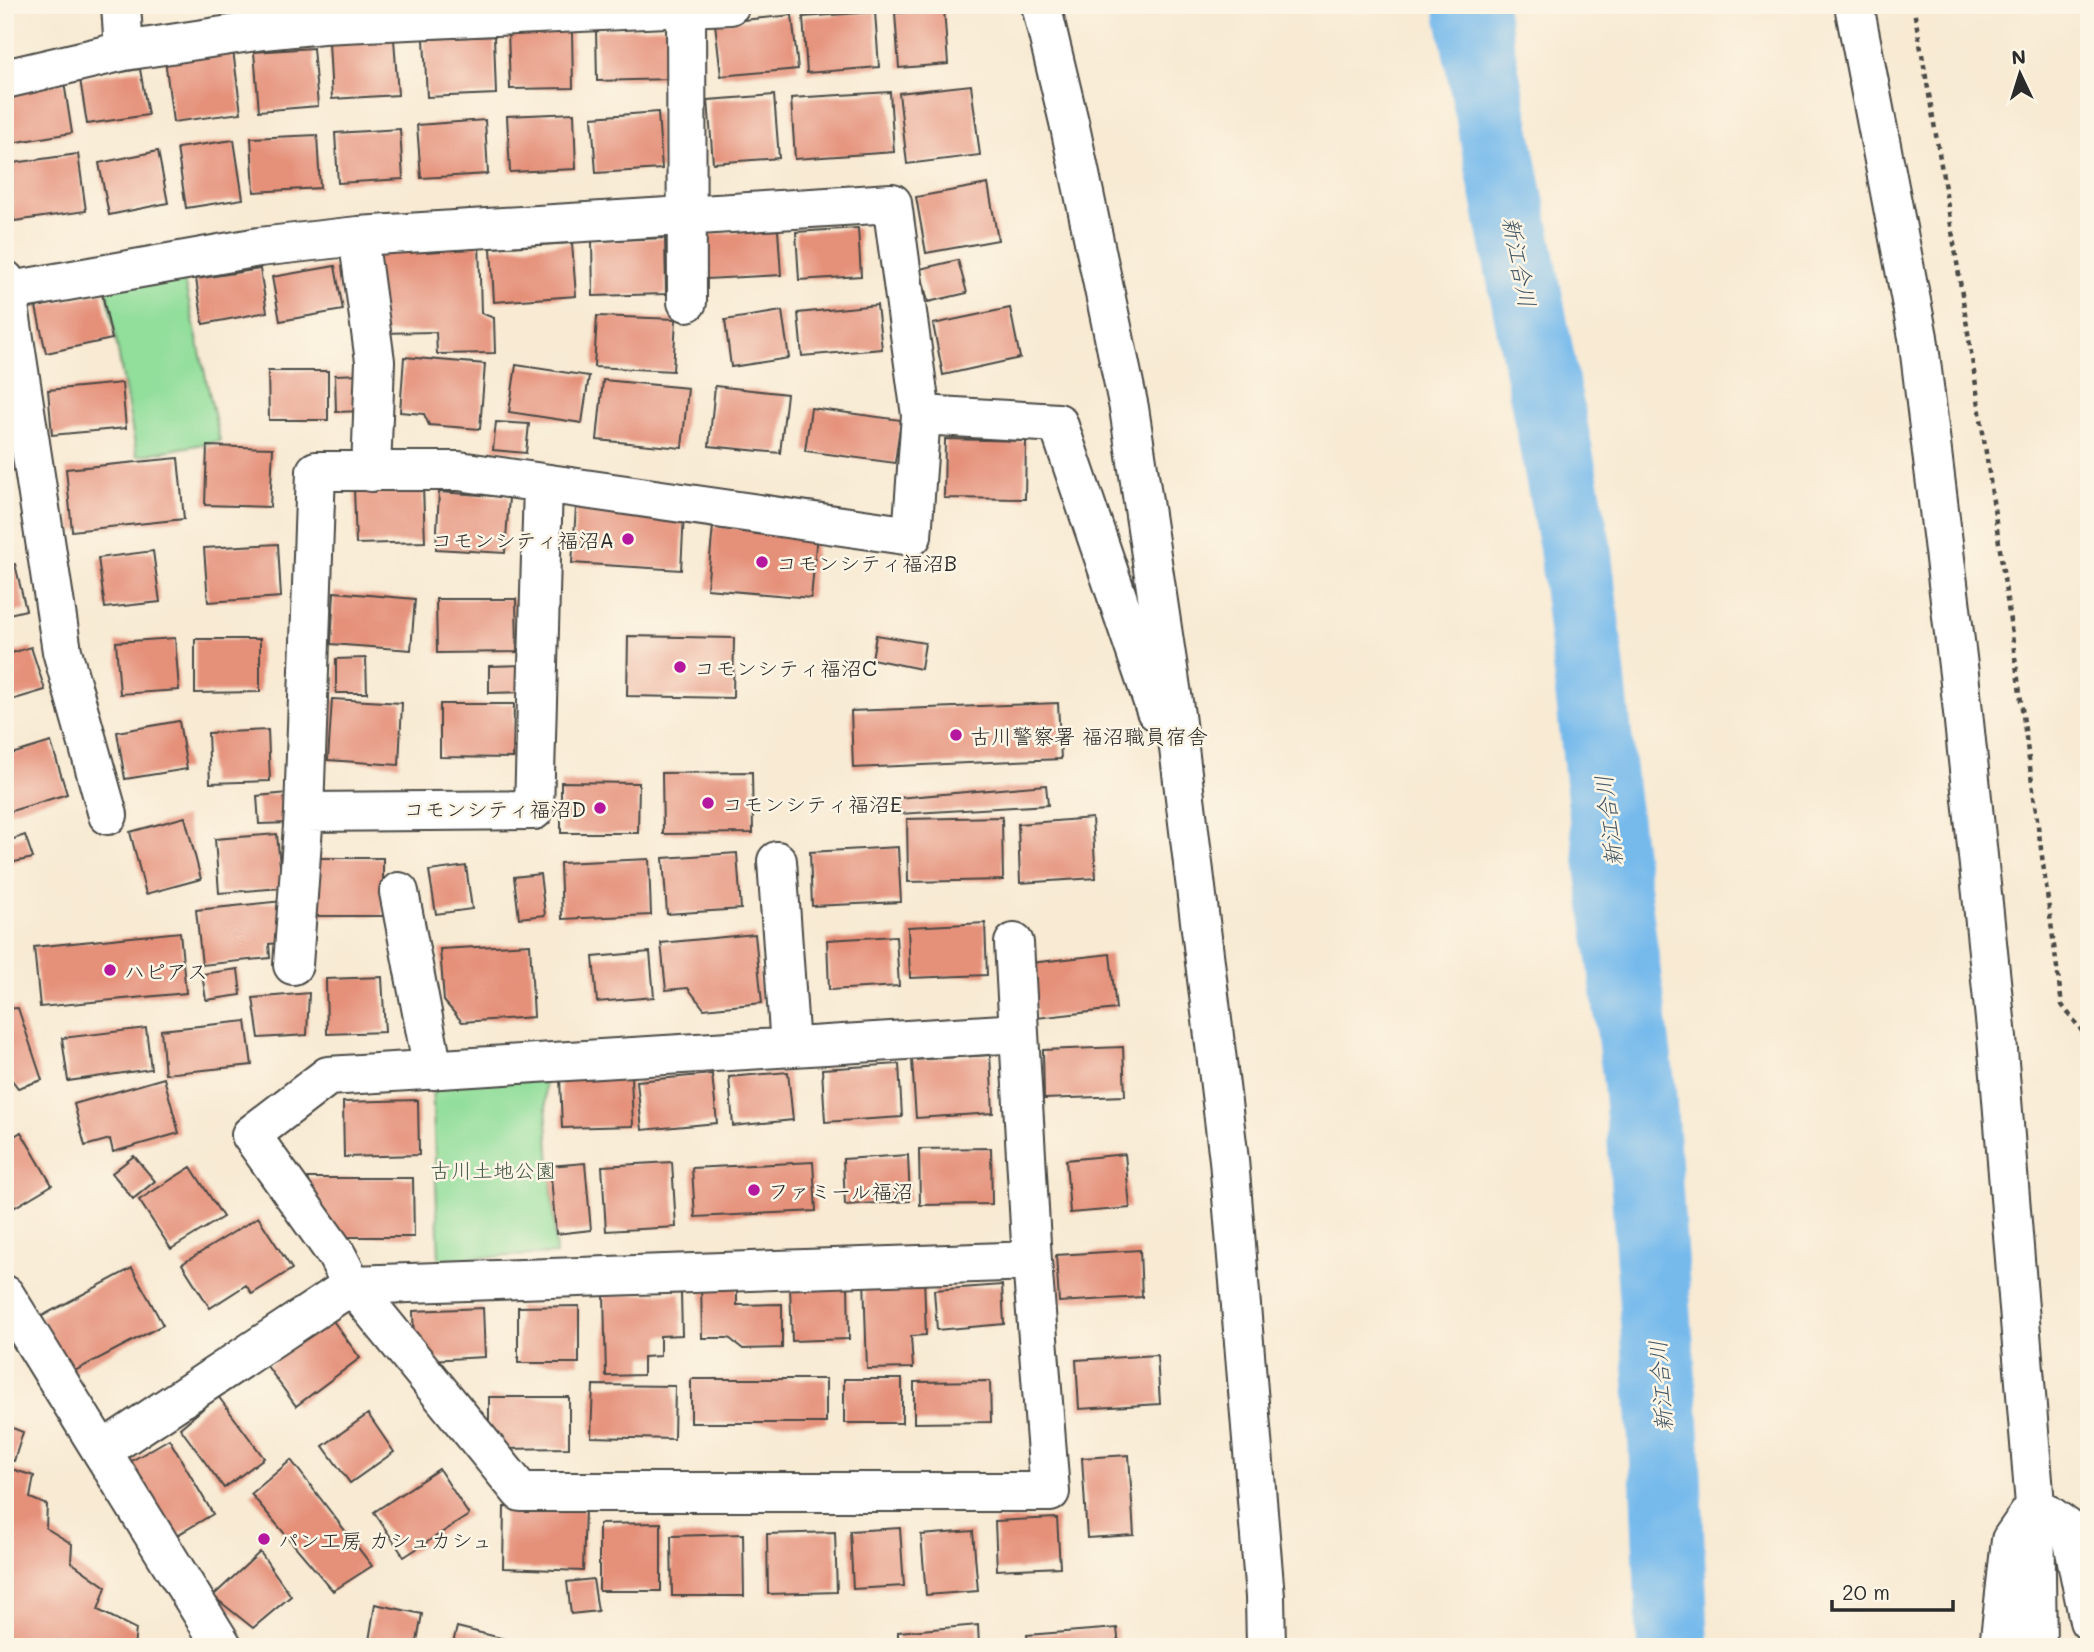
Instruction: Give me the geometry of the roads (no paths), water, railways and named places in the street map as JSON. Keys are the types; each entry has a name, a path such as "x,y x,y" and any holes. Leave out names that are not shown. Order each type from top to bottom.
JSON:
{"street":[{"path":"121,5 124,51"},
{"path":"5,79 124,51 263,30 322,24 730,5"},
{"path":"1041,5 1072,135 1129,408 1175,715 1229,1160 1265,1597 1266,1647"},
{"path":"1854,5 1918,337 1959,674 1997,1038 2035,1505 2037,1647"},
{"path":"686,6 688,303"},
{"path":"108,815 62,651 6,288 259,247 358,236 892,203 921,415 912,536 459,471 316,471 304,812 293,965"},
{"path":"358,236 374,361 371,472"},
{"path":"921,415 1058,423 1156,713 1175,715"},
{"path":"304,812 534,810 543,484"},
{"path":"777,861 790,1047"},
{"path":"399,892 433,1070"},
{"path":"1014,943 1032,1261 1050,1492 521,1492 352,1285 336,1254 251,1136 328,1076 1019,1033"},
{"path":"102,1451 352,1285 1032,1261"},
{"path":"5,1295 223,1647"},
{"path":"2035,1505 2071,1531 2089,1621"},
{"path":"2000,1647 2011,1540 2035,1505"}],"waterway":[{"name":"新江合川","path":"1470,5 1575,547 1606,825 1640,1091 1664,1437 1673,1647"}],"place":[{"name":"コモンシティ福沼A","path":"628,539"},
{"name":"コモンシティ福沼B","path":"762,562"},
{"name":"コモンシティ福沼C","path":"680,667"},
{"name":"古川警察署 福沼職員宿舎","path":"956,735"},
{"name":"コモンシティ福沼E","path":"708,803"},
{"name":"コモンシティ福沼D","path":"600,808"},
{"name":"ハピアス","path":"110,970"},
{"name":"ファミール福沼","path":"754,1190"},
{"name":"パン工房 カシュカシュ","path":"264,1539"}],"park label":[{"name":"古川土地公園","path":"493,1169"}]}
